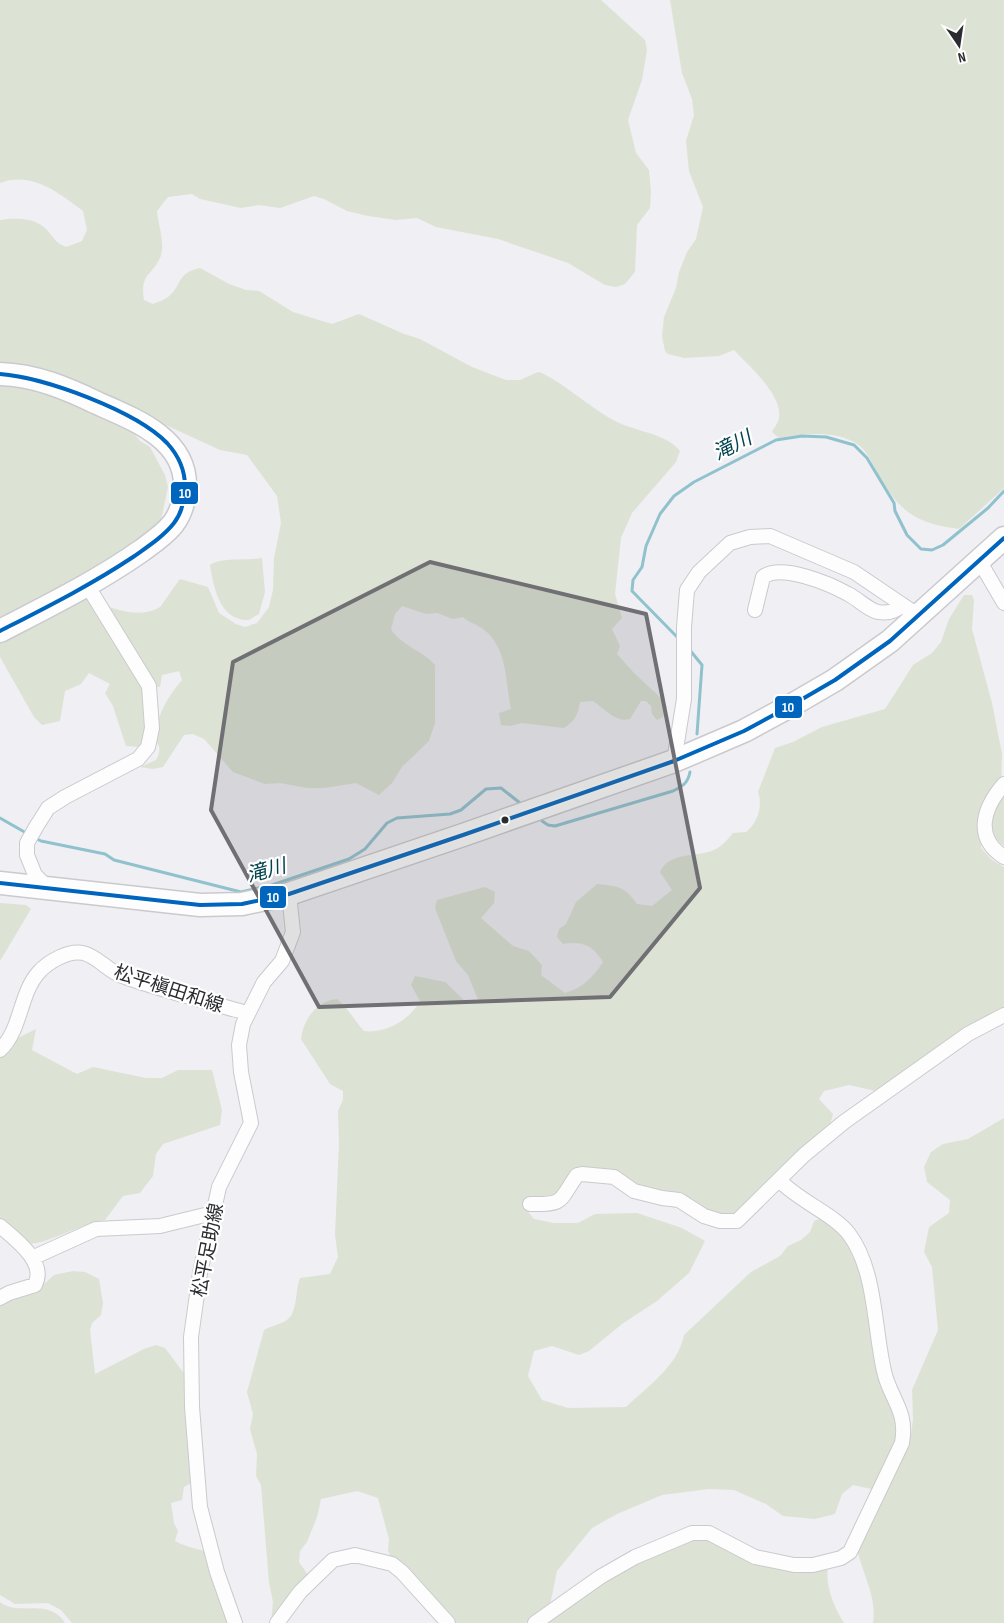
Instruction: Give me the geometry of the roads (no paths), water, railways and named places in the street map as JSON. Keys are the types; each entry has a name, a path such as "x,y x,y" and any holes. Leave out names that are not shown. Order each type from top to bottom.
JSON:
{"highway":[{"path":"0,374 41,380 130,418 162,438 173,449 185,476 184,503 173,524 162,536 87,585 0,632"},
{"path":"0,883 49,890 222,906 259,902 288,894 674,761 744,731 792,705 862,661 911,610 980,562 1004,538"}],"street":[{"path":"674,761 684,699 684,627 687,590 699,572 730,543 750,537 770,536 854,572 911,610"},
{"path":"980,562 1004,603"},
{"path":"755,610 763,577 774,572 802,575 834,587 877,612 911,610"},
{"path":"49,890 36,876 29,864 26,849 31,835 48,808 64,797 138,759 148,747 152,728 150,690 87,585"},
{"path":"1004,784 994,795 984,824 985,834 989,842 994,850 1004,857"},
{"name":"松平足助線","path":"235,1623 217,1572 200,1507 192,1407 192,1337 200,1273 219,1187 251,1124 241,1072 239,1045 247,1012 264,982 282,961 293,932 288,894"},
{"name":"松平槇田和線","path":"0,1050 15,1029 37,974 62,956 73,954 82,953 120,976 247,1012"},
{"path":"530,1204 552,1204 561,1200 577,1175 582,1174 614,1177 634,1191 679,1200 704,1216 730,1223 737,1221 804,1155 844,1122 968,1034 1004,1015"},
{"path":"535,1623 600,1577 635,1557 692,1533 709,1533 755,1557 794,1565 814,1565 841,1558 850,1552 902,1443 904,1427 902,1413 886,1378 874,1307 864,1268 854,1243 844,1228 791,1193 779,1180"},
{"path":"32,1258 96,1229 160,1226 213,1213"},
{"path":"0,1226 21,1244 32,1258 37,1276 34,1285 0,1298"},
{"path":"277,1623 300,1592 333,1560 355,1555 392,1564 402,1572 448,1623"}],"waterway":[{"name":"滝川","path":"679,639 632,591 633,580 642,567 646,546 660,514 674,496 694,482 776,440 802,436 826,437 854,445 867,458 894,503 895,511 907,535 921,549 932,550 943,545 988,508 1004,491"},
{"name":"滝川","path":"689,649 702,665 697,734"},
{"name":"滝川","path":"542,821 548,825 555,826 673,791 684,784 690,772"},
{"name":"滝川","path":"33,837 41,841 105,854 114,860 241,892 272,885 349,859 365,849 387,823 397,818 450,814 461,810 486,789 501,788 520,803"},
{"name":"滝川","path":"0,818 28,834"}]}
